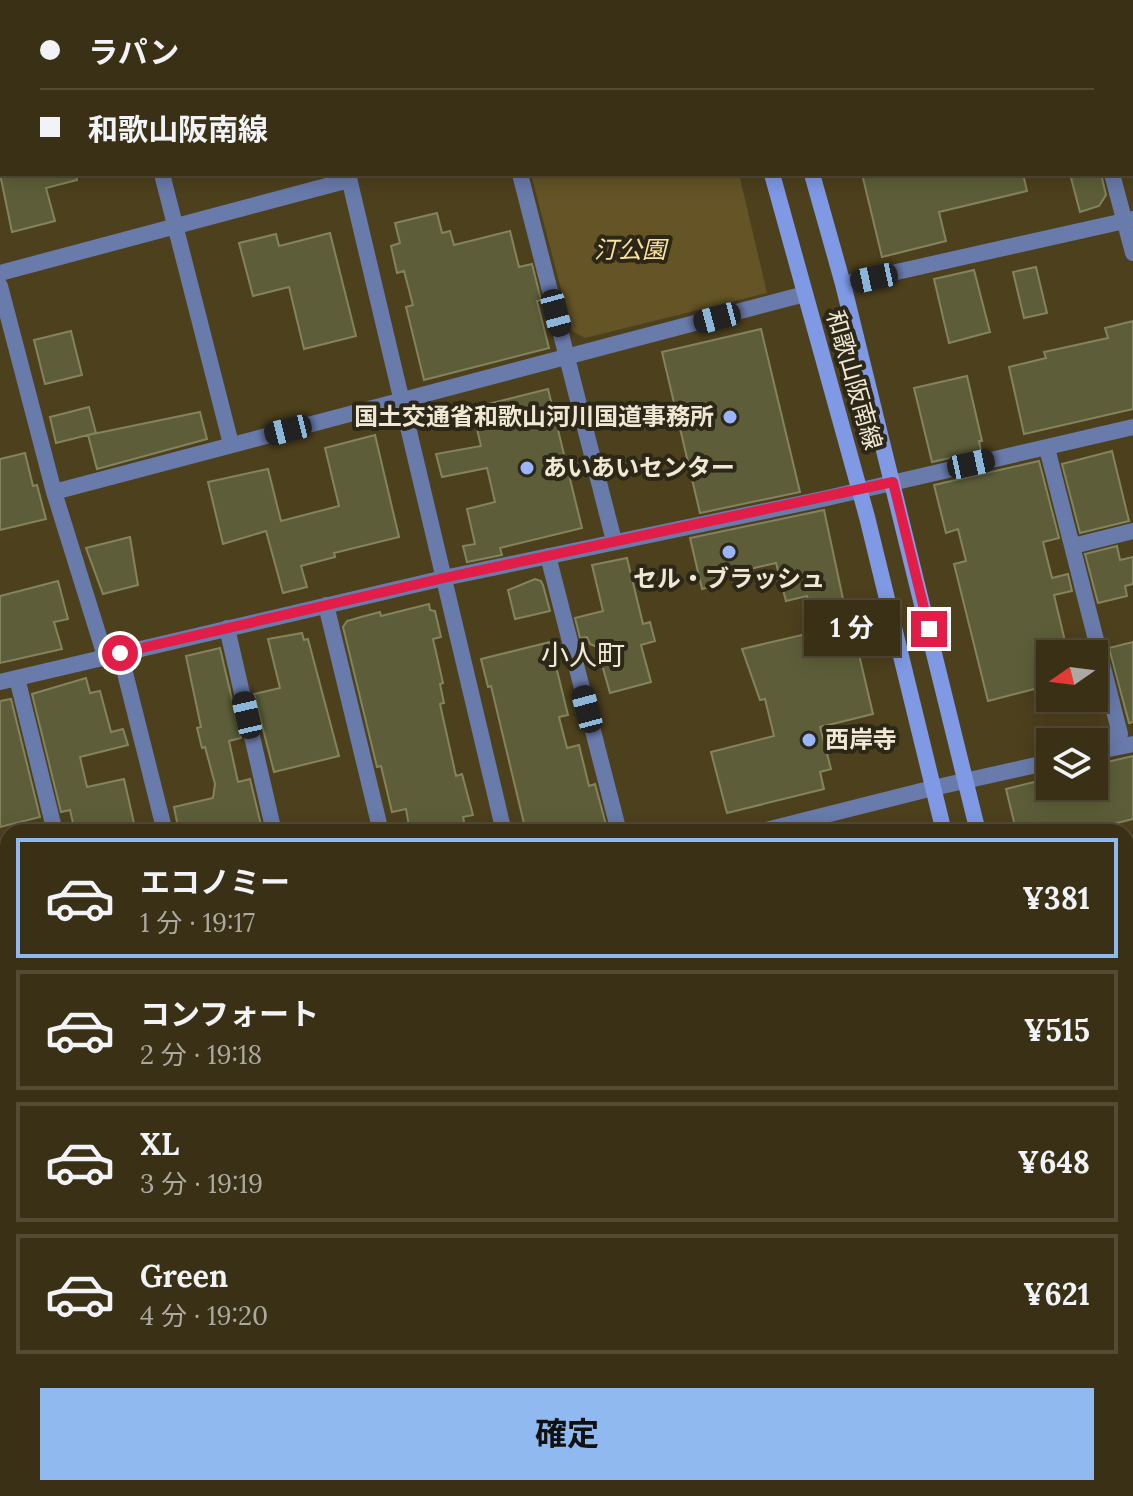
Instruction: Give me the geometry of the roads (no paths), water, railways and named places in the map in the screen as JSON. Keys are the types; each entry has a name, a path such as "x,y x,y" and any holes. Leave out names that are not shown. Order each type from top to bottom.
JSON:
{"main road":[{"name":"和歌山阪南線","path":"773,176 860,490 942,824"},
{"name":"和歌山阪南線","path":"813,176 893,482 976,824"}],"street":[{"path":"163,176 231,444"},
{"path":"521,176 614,541"},
{"path":"1113,176 1129,220 1133,253"},
{"path":"0,273 349,177 502,824"},
{"path":"843,284 1129,220"},
{"path":"0,286 54,492 112,654 163,824"},
{"path":"54,492 805,294"},
{"path":"0,682 444,578 860,490 1133,427"},
{"path":"1047,448 1120,734 1108,737"},
{"path":"1073,546 1133,531"},
{"path":"548,556 617,824"},
{"path":"326,605 379,824"},
{"path":"227,628 272,824"},
{"path":"17,678 53,824"},
{"path":"1108,749 1133,744"},
{"path":"790,824 1036,765"}],"place":[{"name":"国土交通省和歌山河川国道事務所","path":"730,417"},
{"name":"あいあいセンター","path":"527,468"},
{"name":"セル・ブラッシュ","path":"729,552"},
{"name":"西岸寺","path":"809,740"}],"district":[{"name":"小人町","path":"583,655"}],"park label":[{"name":"汀公園","path":"630,250"}]}
